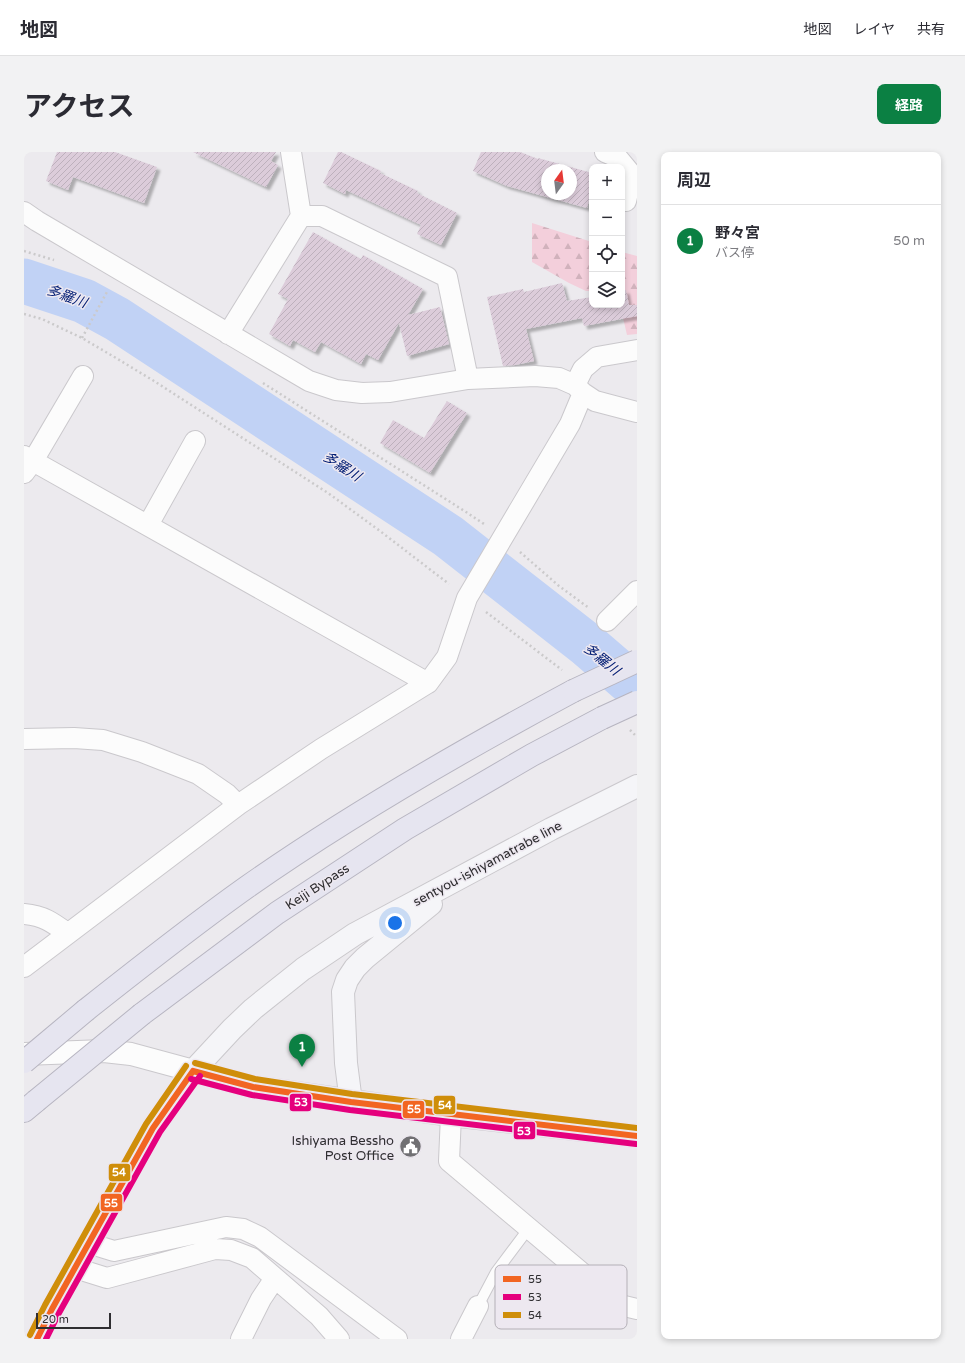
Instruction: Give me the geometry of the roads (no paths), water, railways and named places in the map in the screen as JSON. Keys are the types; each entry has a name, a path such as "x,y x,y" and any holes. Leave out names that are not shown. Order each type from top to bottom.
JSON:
{"highway":[{"path":"24,1062 86,1010 247,887 367,808 491,735 573,691 637,660"},
{"name":"Keiji Bypass","path":"30,1106 142,1014 277,913 404,829 532,755 602,718 637,702"}],"main road":[{"name":"sentyou-ishiyamatrabe line","path":"37,1339 88,1243 153,1128 193,1071 253,1009 303,969 355,934 551,829 637,786"},
{"path":"351,1102 343,1012 343,992 347,980 355,968 365,958 471,872"}],"street":[{"path":"228,334 301,216 291,152"},
{"path":"605,152 617,157 632,174 626,201"},
{"path":"24,212 309,381 336,390 362,393 390,392 468,379 535,376 559,378 579,389 595,401 637,412"},
{"path":"301,216 322,216 447,277 468,379"},
{"path":"24,967 238,805 321,749 428,683 447,657 470,593 570,424 583,369 597,357 637,350"},
{"path":"83,376 27,463 148,525 428,683"},
{"path":"148,525 195,441"},
{"path":"607,621 637,591"},
{"path":"24,739 74,738 103,740 142,752 198,774 227,794 238,805"},
{"path":"24,914 34,915 50,920 68,933"},
{"path":"24,1054 104,1051 131,1054 253,1087 451,1115 637,1136"},
{"path":"451,1115 449,1161 573,1265"},
{"path":"88,1243 114,1251 226,1227 243,1229 260,1237 397,1339"},
{"path":"75,1268 107,1278 215,1249 231,1250 252,1258 318,1316 339,1339"},
{"path":"241,1339 261,1299 275,1278"},
{"path":"461,1339 478,1306"},
{"path":"627,1307 637,1309"}],"lane":[{"path":"501,1265 529,1228"},
{"path":"478,1306 495,1274"}],"waterway":[{"name":"多羅川","path":"24,281 84,301 117,319 448,536 586,644 637,688"}],"place":[{"name":"野々宮","path":"302,1067"},
{"name":"Ishiyama Bessho Post Office","path":"410,1147"}]}
